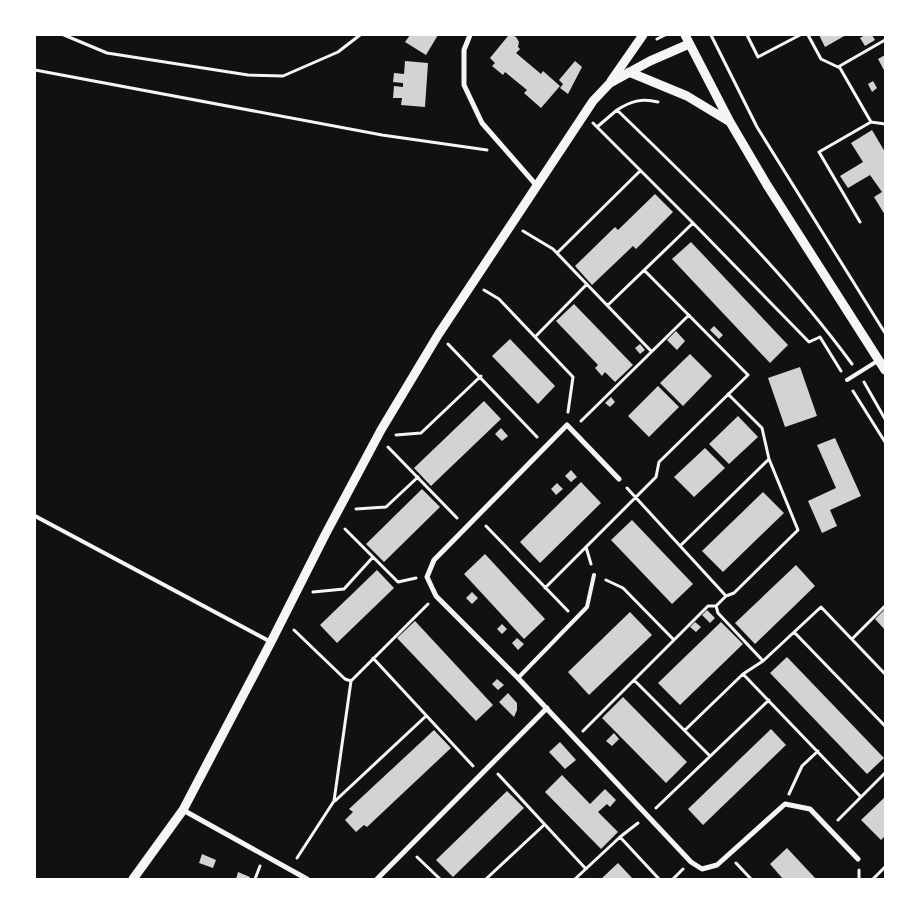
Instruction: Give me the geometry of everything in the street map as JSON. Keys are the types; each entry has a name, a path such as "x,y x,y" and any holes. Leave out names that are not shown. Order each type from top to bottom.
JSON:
{"street":[{"path":"470,35 464,50 464,85 482,123 537,186"},
{"path":"133,879 183,810 336,514 378,436 438,335 584,114 610,83 643,35"},
{"path":"610,83 687,39 730,122 767,185 885,370"},
{"path":"629,72 687,96 730,122"},
{"path":"619,479 567,426 434,560 427,577 436,596 547,708 691,862 702,869 717,865 785,804 810,809 858,859"},
{"path":"377,879 547,708"},
{"path":"183,810 306,879"}],"lane":[{"path":"847,380 879,359"},
{"path":"35,516 271,642"},
{"path":"518,678 587,607 594,575"}],"path":[{"path":"64,35 107,53 248,75 283,76 338,52 360,35"},
{"path":"711,35 757,127 885,334"},
{"path":"747,35 758,57 800,35"},
{"path":"808,35 821,59 840,68 871,122"},
{"path":"838,67 885,40"},
{"path":"35,70 382,135 507,152"},
{"path":"597,127 624,105 638,100 656,101 665,105 672,89"},
{"path":"617,110 768,261 830,334 859,372 885,419"},
{"path":"584,114 808,342 820,337 885,442"},
{"path":"860,222 819,152 871,122 885,124"},
{"path":"557,253 640,170"},
{"path":"608,305 693,223"},
{"path":"512,225 557,253 652,351"},
{"path":"545,588 656,477 659,462 748,375 644,270"},
{"path":"473,283 499,299 573,377 567,426"},
{"path":"535,337 587,284"},
{"path":"572,430 689,315"},
{"path":"438,335 480,376 546,447"},
{"path":"378,436 421,433 480,376"},
{"path":"575,738 708,606 716,606 726,596 734,593 798,530 768,459 762,428 728,394"},
{"path":"378,436 466,527"},
{"path":"680,546 768,459"},
{"path":"336,514 386,507 418,477"},
{"path":"619,479 726,596"},
{"path":"336,514 373,557 398,582 427,577"},
{"path":"477,516 576,620"},
{"path":"586,547 594,575 623,588 674,640"},
{"path":"296,593 344,589 373,557"},
{"path":"334,802 351,681 436,596"},
{"path":"716,606 718,613 763,661"},
{"path":"684,730 743,674 763,661 821,606 885,674"},
{"path":"852,639 885,606"},
{"path":"283,619 345,679 351,681"},
{"path":"794,632 885,726"},
{"path":"373,658 480,774"},
{"path":"743,674 861,797"},
{"path":"634,680 710,756"},
{"path":"575,879 620,837 648,815 769,700"},
{"path":"290,870 334,802 426,716"},
{"path":"785,804 802,766 818,751"},
{"path":"490,765 586,868"},
{"path":"829,829 885,773"},
{"path":"486,879 544,825"},
{"path":"620,837 658,879"},
{"path":"407,848 438,878"},
{"path":"728,855 751,879"},
{"path":"873,879 885,867"}],"building":[{"path":"410,35 438,35 426,55 405,42"},
{"path":"512,35 519,42 518,47 520,49 516,53 541,74 543,71 560,86 541,108 524,93 527,90 505,72 503,75 492,66 495,63 490,58 508,36"},
{"path":"819,35 846,35 825,47"},
{"path":"865,35 872,35 875,40 865,46 860,38"},
{"path":"885,55 885,72 878,59"},
{"path":"405,61 428,63 425,107 401,105 402,98 393,98 394,86 403,87 403,83 393,82 394,73 404,74"},
{"path":"575,61 582,67 568,94 560,88 563,84 559,80"},
{"path":"873,81 877,88 872,92 868,84"},
{"path":"872,130 885,152 885,215 874,197 882,192 870,175 848,188 840,176 863,162 851,143"},
{"path":"655,194 673,212 636,249 633,246 592,285 575,266 615,227 618,230"},
{"path":"691,242 788,345 770,363 672,259"},
{"path":"574,304 633,365 615,382 605,372 602,376 595,368 598,365 556,321"},
{"path":"714,326 723,335 719,339 710,330"},
{"path":"676,331 685,341 677,350 667,340"},
{"path":"510,339 555,386 538,404 492,356"},
{"path":"640,344 645,350 640,354 635,348"},
{"path":"690,354 712,376 683,406 660,383"},
{"path":"800,367 817,416 785,427 768,378"},
{"path":"658,386 679,407 649,437 628,416"},
{"path":"611,397 615,402 610,407 605,403"},
{"path":"484,401 501,419 431,486 414,468"},
{"path":"738,416 758,437 729,464 709,444"},
{"path":"501,428 508,436 502,441 495,434"},
{"path":"835,438 861,496 830,510 837,526 822,533 808,501 836,488 817,445"},
{"path":"705,448 725,468 694,497 674,477"},
{"path":"571,470 577,477 571,482 565,476"},
{"path":"581,482 601,503 540,563 520,542"},
{"path":"557,483 563,489 556,495 551,489"},
{"path":"422,489 440,507 384,562 366,544"},
{"path":"763,492 784,513 723,572 702,551"},
{"path":"632,520 693,584 672,604 611,540"},
{"path":"485,554 545,619 524,639 464,574"},
{"path":"796,565 815,586 755,644 735,623"},
{"path":"377,570 394,588 337,643 320,625"},
{"path":"472,592 478,598 472,604 466,598"},
{"path":"885,609 885,630 875,619"},
{"path":"707,610 715,618 710,623 702,615"},
{"path":"630,612 652,635 589,695 568,672"},
{"path":"415,621 493,705 476,721 397,638"},
{"path":"695,622 701,627 696,632 690,627"},
{"path":"721,622 743,644 680,705 658,683"},
{"path":"502,624 507,629 502,634 497,629"},
{"path":"517,638 524,644 518,650 512,643"},
{"path":"787,657 884,758 867,774 770,673"},
{"path":"497,679 504,685 498,690 492,684"},
{"path":"508,693 517,703 514,717 499,702"},
{"path":"623,697 687,762 666,783 602,718"},
{"path":"771,729 786,745 703,825 688,809"},
{"path":"434,730 451,748 367,827 364,825 356,832 345,820 353,812 349,809"},
{"path":"614,733 619,739 612,746 606,741"},
{"path":"560,742 576,760 565,769 549,752"},
{"path":"562,775 590,804 605,789 616,800 610,807 607,804 598,812 618,832 601,849 545,792"},
{"path":"507,791 524,808 453,877 436,860"},
{"path":"885,797 885,836 881,840 861,820"},
{"path":"787,848 816,879 783,879 770,864"},
{"path":"202,854 216,860 213,868 199,863"},
{"path":"618,863 633,879 601,879"},
{"path":"238,872 250,877 249,879 236,879"}]}
